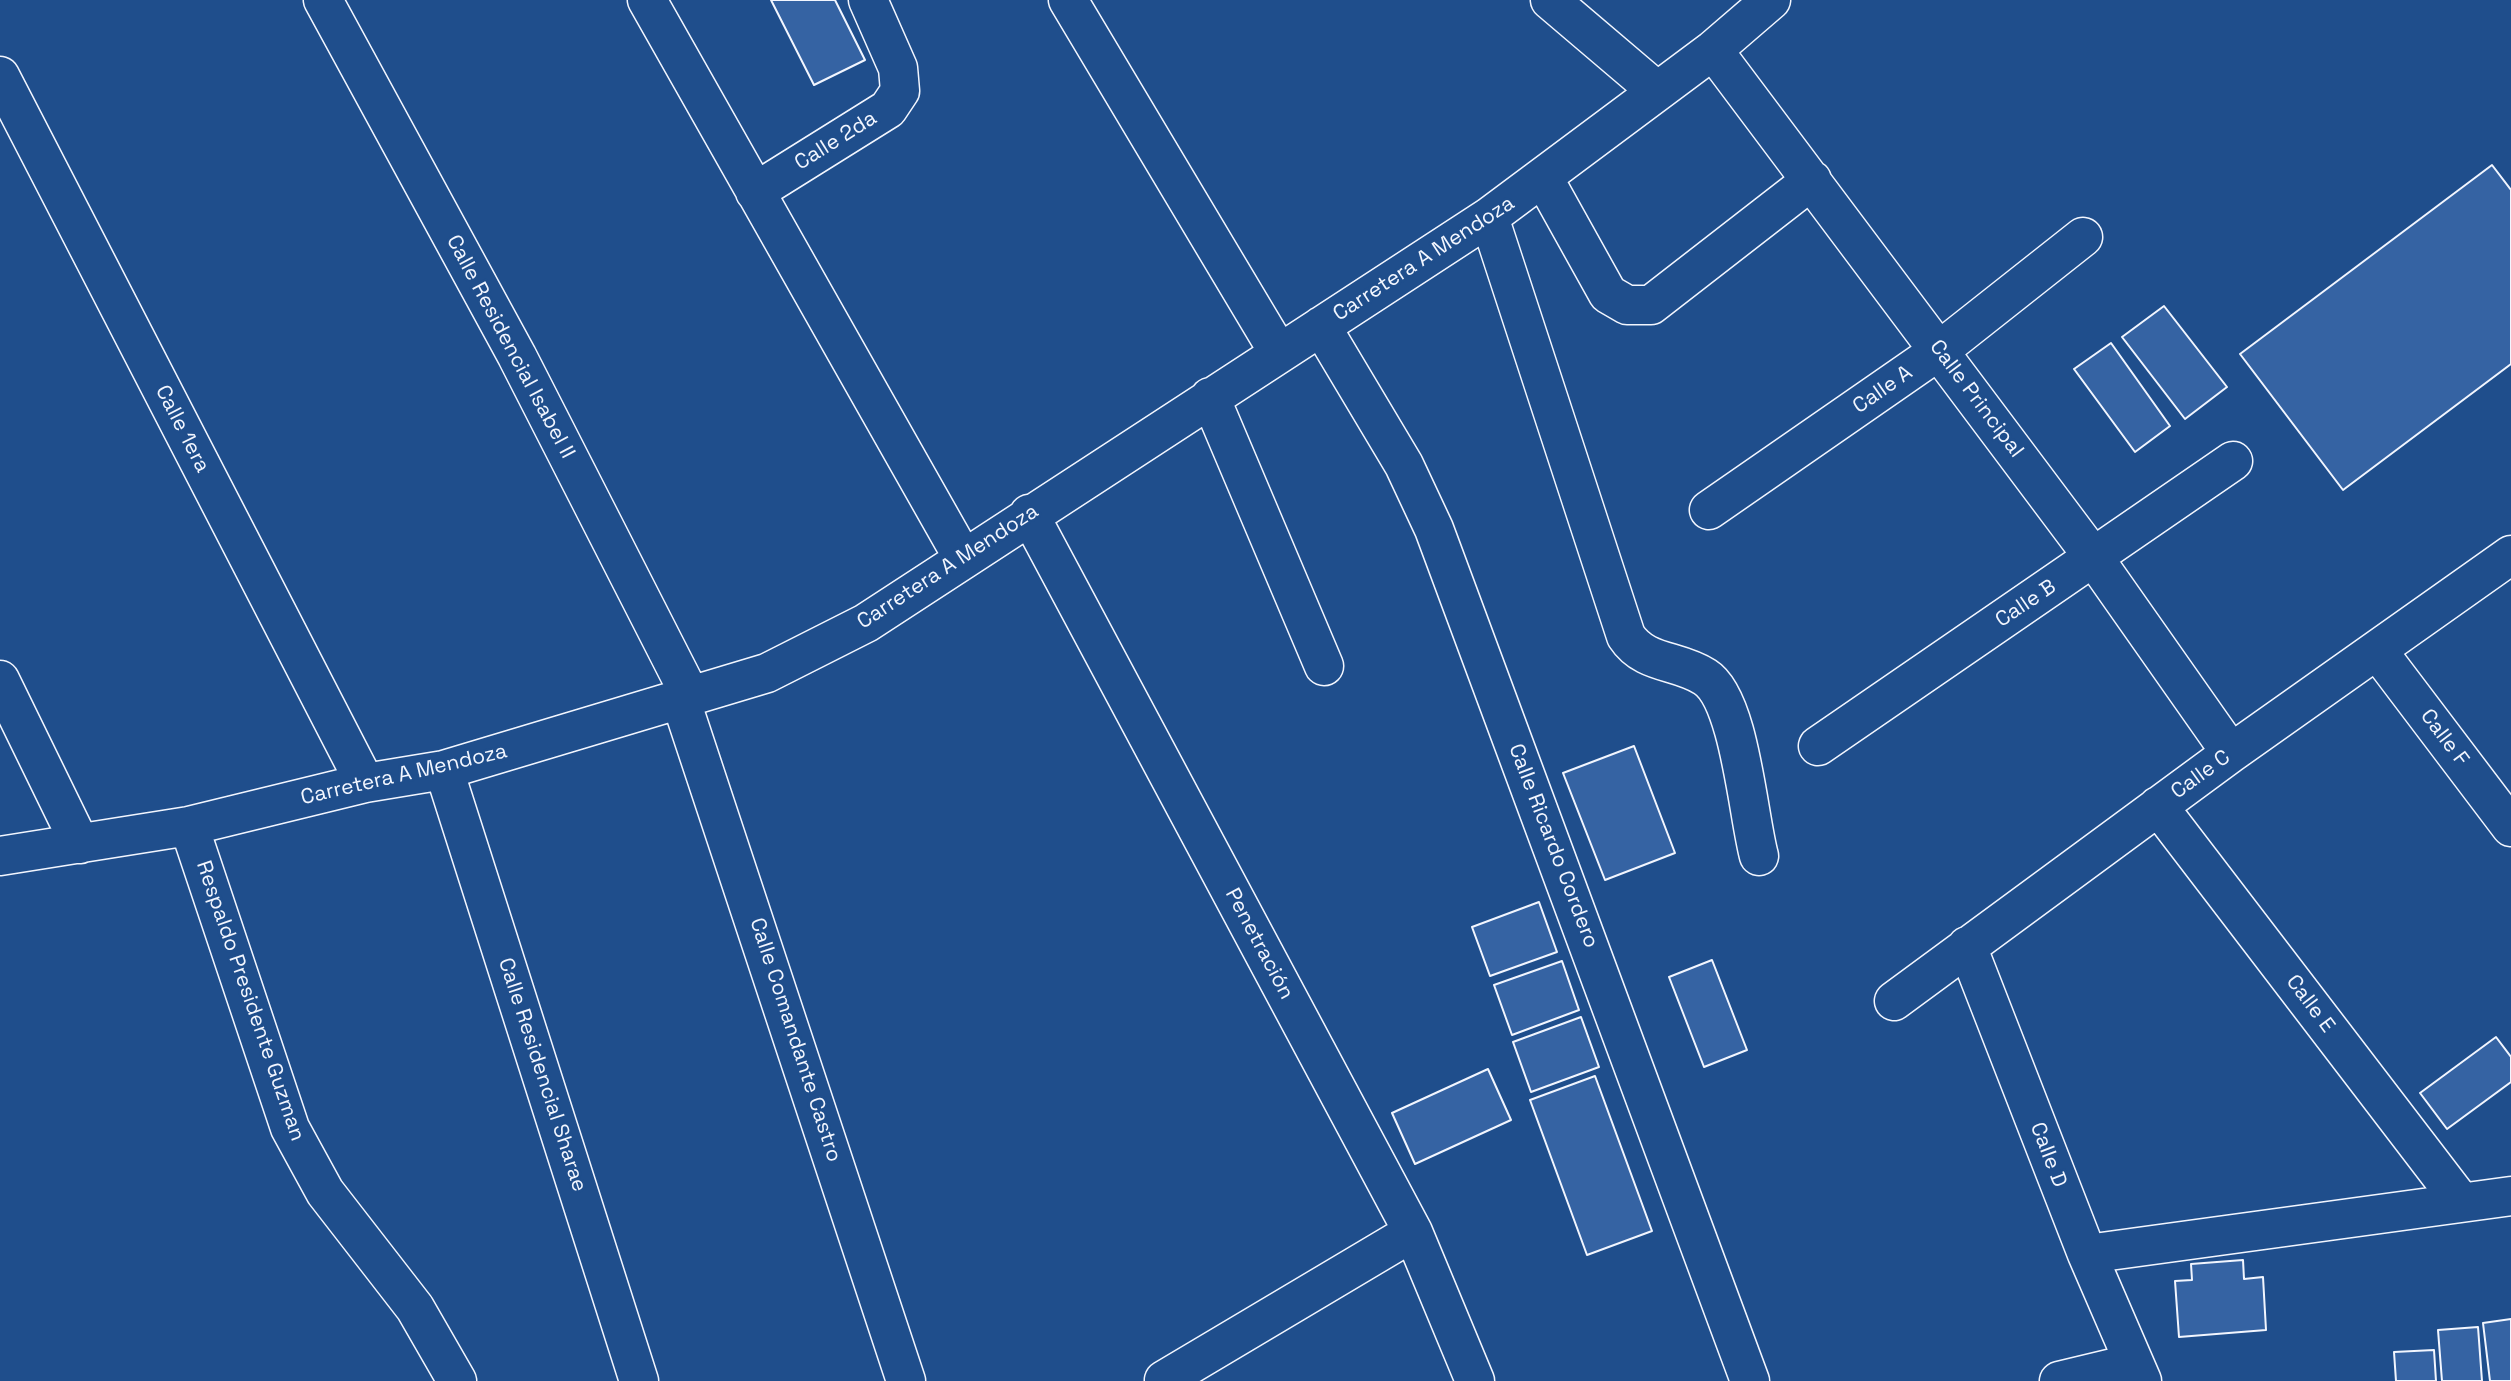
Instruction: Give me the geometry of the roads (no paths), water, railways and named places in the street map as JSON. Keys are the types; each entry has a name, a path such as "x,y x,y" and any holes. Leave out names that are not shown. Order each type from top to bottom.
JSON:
{"street":[{"name":"Calle Residencial Isabel II","path":"323,0 517,356 686,699"},
{"path":"647,0 963,558"},
{"name":"Calle 2da","path":"755,192 888,109 900,91 898,68 868,0"},
{"path":"1068,0 1279,353"},
{"path":"1550,0 1657,91"},
{"name":"Carretera A Mendoza","path":"0,856 189,826 365,783 444,770 766,673 866,623 1029,514 1489,217 1544,179 1713,50 1771,0"},
{"name":"Calle Principal","path":"1713,50 2094,558 2231,753"},
{"name":"Calle 1era","path":"0,76 365,783"},
{"path":"1544,179 1608,294 1628,305 1651,305 1812,180"},
{"path":"1489,217 1626,635 1637,651 1689,668 1708,678 1725,706 1737,741 1759,856"},
{"name":"Calle A","path":"1710,510 1940,350 2083,237"},
{"name":"Calle Ricardo Cordero","path":"1321,326 1404,465 1434,529 1674,1167 1750,1381"},
{"path":"1210,397 1324,666"},
{"name":"Calle B","path":"1818,746 2233,461"},
{"name":"Penetración","path":"1029,514 1413,1232 1475,1381"},
{"name":"Calle C","path":"1894,1001 2231,753 2511,555"},
{"name":"Calle F","path":"2377,650 2511,827"},
{"path":"0,680 80,844"},
{"name":"Calle Comandante Castro","path":"686,699 906,1381"},
{"name":"Calle Residencial Sharae","path":"444,770 639,1381"},
{"name":"Calle E","path":"2158,806 2461,1202"},
{"name":"Respaldo Presidente Guzman","path":"189,826 290,1128 325,1192 415,1308 457,1381"},
{"name":"Calle D","path":"1967,946 2087,1254 2138,1372"},
{"path":"2087,1254 2511,1196"},
{"path":"1164,1380 1413,1232"},
{"path":"2059,1381 2138,1372"}]}
